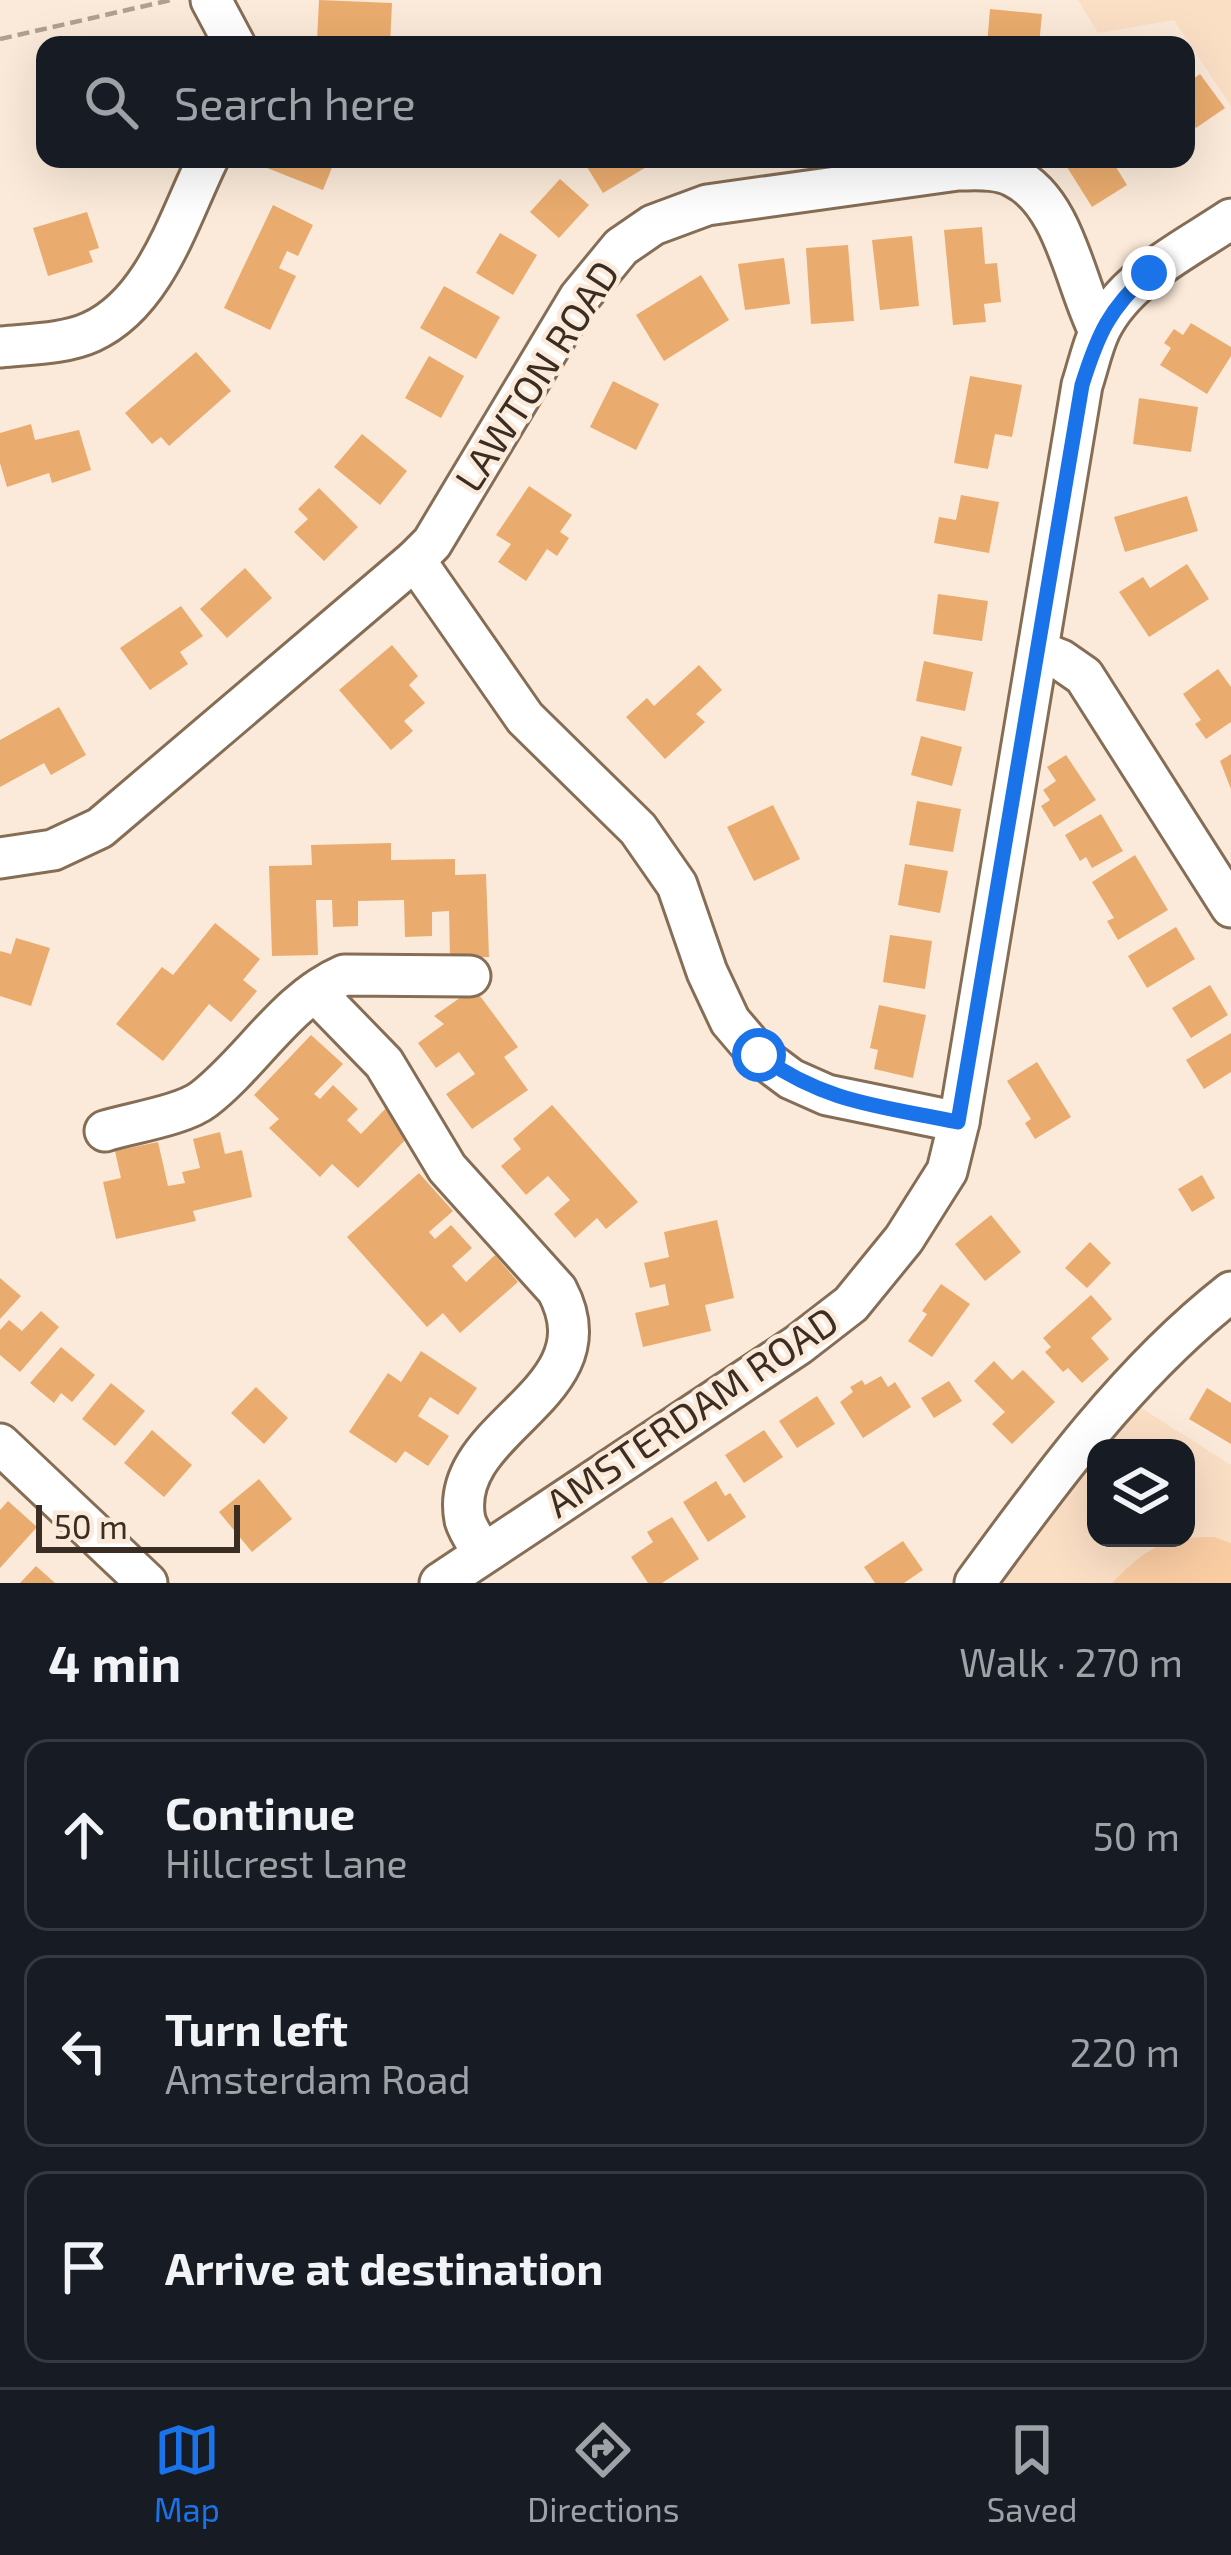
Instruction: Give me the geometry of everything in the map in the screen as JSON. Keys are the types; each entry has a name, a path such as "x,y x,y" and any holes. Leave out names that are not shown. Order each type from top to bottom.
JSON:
{"street":[{"path":"211,0 231,36"},
{"path":"0,346 89,334 129,308 204,168"},
{"name":"LAWTON ROAD","path":"0,858 52,850 100,828 415,560 431,543 579,298 621,247 675,214 707,205 958,170 1012,175 1032,189 1049,212 1100,331"},
{"name":"AMSTERDAM ROAD","path":"440,1583 798,1345 851,1304 904,1239 947,1171 1082,385 1100,331 1116,304 1149,273 1231,219"},
{"path":"415,560 525,718 638,829 677,885 707,972 730,1021 759,1055 827,1095 958,1122"},
{"path":"1038,651 1084,676 1231,907"},
{"path":"105,1131 201,1102 315,992 344,975 470,976"},
{"path":"315,992 384,1063 447,1168 557,1290 568,1309 559,1371 486,1449 466,1487 466,1524 483,1553"},
{"path":"975,1583 1120,1399 1231,1292"},
{"path":"0,1444 147,1583"}],"path":[{"path":"0,39 171,0"}],"shaded area":[{"path":"1078,0 1231,0 1231,106 1195,52 1195,36 1185,36 1174,20 1098,33"},
{"path":"1138,1406 1190,1439 1110,1439"},
{"path":"1195,1442 1231,1465 1231,1583 992,1583 1087,1466 1087,1547 1195,1547"},
{"path":"1214,1537 1231,1543 1231,1583 1112,1583 1156,1547 1195,1547 1195,1538"}],"building":[{"path":"319,0 392,3 390,36 317,36"},
{"path":"990,9 1042,14 1040,36 988,36"},
{"path":"1200,74 1225,108 1196,128 1195,127 1195,78"},
{"path":"267,168 332,168 323,190"},
{"path":"588,168 645,168 603,193"},
{"path":"1068,168 1117,168 1127,185 1092,207"},
{"path":"560,179 589,205 559,238 530,212"},
{"path":"273,205 313,225 298,256 287,251 279,268 296,276 270,330 224,308"},
{"path":"87,212 99,248 89,251 93,262 48,276 33,228"},
{"path":"982,227 985,264 997,263 1001,302 984,304 986,322 953,325 944,230"},
{"path":"500,233 537,255 513,295 476,273"},
{"path":"912,236 919,306 880,310 872,240"},
{"path":"848,245 854,321 811,324 806,248"},
{"path":"784,258 790,304 745,310 738,264"},
{"path":"701,275 729,320 664,361 636,315"},
{"path":"444,286 500,317 476,359 420,328"},
{"path":"1191,323 1231,347 1231,356 1207,394 1160,365 1171,348 1164,343 1174,329 1183,335"},
{"path":"196,352 231,391 169,446 161,437 152,444 125,413"},
{"path":"429,356 464,376 441,418 405,398"},
{"path":"970,376 1022,385 1012,437 995,434 988,469 954,463"},
{"path":"613,381 659,404 636,450 590,427"},
{"path":"1139,398 1198,407 1191,452 1133,444"},
{"path":"31,424 35,440 79,430 91,470 52,483 49,473 7,487 0,463 0,433"},
{"path":"362,434 407,471 380,505 334,467"},
{"path":"529,486 572,515 560,532 569,538 557,556 547,549 526,581 498,562 511,544 496,535"},
{"path":"319,488 358,527 324,561 294,532 308,519 298,509"},
{"path":"961,495 999,502 989,553 934,543 939,517 956,520"},
{"path":"1187,496 1198,531 1125,552 1114,517"},
{"path":"1187,564 1209,599 1149,637 1119,592 1143,577 1150,588"},
{"path":"245,568 272,598 227,638 200,609"},
{"path":"938,594 988,601 982,641 933,634"},
{"path":"181,606 203,636 180,652 188,664 150,690 120,648"},
{"path":"392,645 418,676 409,685 425,703 404,721 413,731 391,750 339,690"},
{"path":"924,661 973,672 965,711 916,701"},
{"path":"699,665 722,690 696,714 705,722 665,759 626,717 647,698 654,706"},
{"path":"1218,669 1231,687 1231,722 1206,739 1195,724 1201,720 1183,694"},
{"path":"59,707 86,755 51,775 44,763 0,787 0,740"},
{"path":"921,736 962,747 952,786 911,775"},
{"path":"1231,754 1231,789 1220,761"},
{"path":"1066,755 1096,800 1054,827 1041,806 1050,800 1043,790 1056,781 1047,767"},
{"path":"917,801 961,809 953,852 909,845"},
{"path":"773,805 800,859 754,881 727,827"},
{"path":"1101,814 1123,851 1092,868 1086,857 1080,861 1065,835"},
{"path":"391,843 391,860 455,859 455,875 486,874 489,957 450,958 449,911 432,912 432,936 405,937 404,900 358,901 358,926 333,927 332,900 316,900 318,955 272,956 269,866 312,865 311,845"},
{"path":"1135,855 1168,910 1118,940 1107,921 1114,918 1092,882"},
{"path":"905,864 948,871 940,913 898,905"},
{"path":"215,923 260,959 243,980 257,991 231,1022 209,1004 163,1061 116,1024 162,967 173,975"},
{"path":"1176,927 1195,959 1147,988 1128,956"},
{"path":"890,935 932,941 925,989 883,982"},
{"path":"16,938 50,948 31,1006 0,996 0,951 11,954"},
{"path":"1210,985 1228,1015 1191,1038 1172,1008"},
{"path":"474,988 518,1047 504,1057 528,1090 472,1129 446,1094 475,1074 459,1052 436,1068 418,1043 444,1024 434,1016"},
{"path":"879,1005 926,1015 913,1078 874,1069 878,1050 870,1048"},
{"path":"1231,1033 1231,1072 1204,1089 1186,1060"},
{"path":"311,1035 343,1064 314,1094 320,1099 333,1085 358,1109 347,1120 361,1134 388,1106 414,1131 358,1188 332,1164 320,1177 269,1128 279,1119 254,1095"},
{"path":"1037,1062 1071,1117 1035,1139 1025,1123 1031,1119 1007,1081"},
{"path":"552,1105 638,1202 606,1229 597,1218 575,1238 554,1214 570,1200 548,1176 526,1195 501,1166 521,1149 513,1139"},
{"path":"220,1132 225,1154 242,1150 252,1197 193,1211 196,1221 116,1239 103,1182 121,1178 115,1151 158,1142 168,1186 185,1183 182,1172 200,1168 193,1139"},
{"path":"419,1173 453,1211 429,1232 435,1239 451,1225 472,1248 452,1266 466,1282 495,1255 518,1282 460,1333 443,1313 427,1327 347,1237"},
{"path":"1202,1175 1215,1198 1192,1212 1178,1189"},
{"path":"991,1215 1021,1252 985,1281 955,1244"},
{"path":"717,1220 734,1298 705,1305 711,1331 643,1347 635,1313 669,1305 665,1284 650,1288 644,1263 669,1257 664,1232"},
{"path":"1090,1242 1111,1263 1087,1288 1065,1268"},
{"path":"0,1278 21,1296 0,1319"},
{"path":"941,1284 970,1304 932,1357 908,1341"},
{"path":"1091,1295 1112,1319 1091,1338 1109,1359 1082,1383 1068,1368 1063,1372 1045,1352 1051,1347 1043,1338"},
{"path":"41,1311 59,1327 20,1372 0,1355 0,1330 9,1320 22,1331"},
{"path":"61,1347 95,1375 72,1402 61,1393 54,1403 30,1383"},
{"path":"421,1351 477,1388 458,1415 430,1397 418,1416 449,1436 428,1466 405,1451 396,1463 349,1432 388,1373 401,1382"},
{"path":"994,1361 1012,1380 1023,1370 1055,1402 1012,1444 992,1424 1005,1412 974,1381"},
{"path":"881,1376 888,1387 895,1382 911,1407 863,1438 840,1402 853,1392 850,1387"},
{"path":"949,1381 962,1401 934,1418 921,1398"},
{"path":"111,1383 145,1411 115,1446 82,1419"},
{"path":"256,1387 288,1418 264,1444 231,1413"},
{"path":"1207,1388 1231,1403 1231,1444 1189,1419"},
{"path":"817,1396 835,1424 797,1448 779,1421"},
{"path":"152,1430 192,1465 164,1497 124,1463"},
{"path":"764,1430 783,1457 744,1483 725,1455"},
{"path":"259,1479 292,1519 252,1552 219,1512"},
{"path":"716,1481 746,1517 708,1542 683,1502"},
{"path":"8,1501 37,1527 0,1568 0,1510"},
{"path":"672,1517 699,1559 662,1583 648,1583 631,1557 653,1542 647,1532"},
{"path":"903,1541 923,1570 904,1583 875,1583 864,1567"},
{"path":"36,1566 55,1583 20,1583"}],"route":[{"path":"759,1055 827,1095 958,1122 1082,385 1100,331 1116,304 1149,273"}]}
